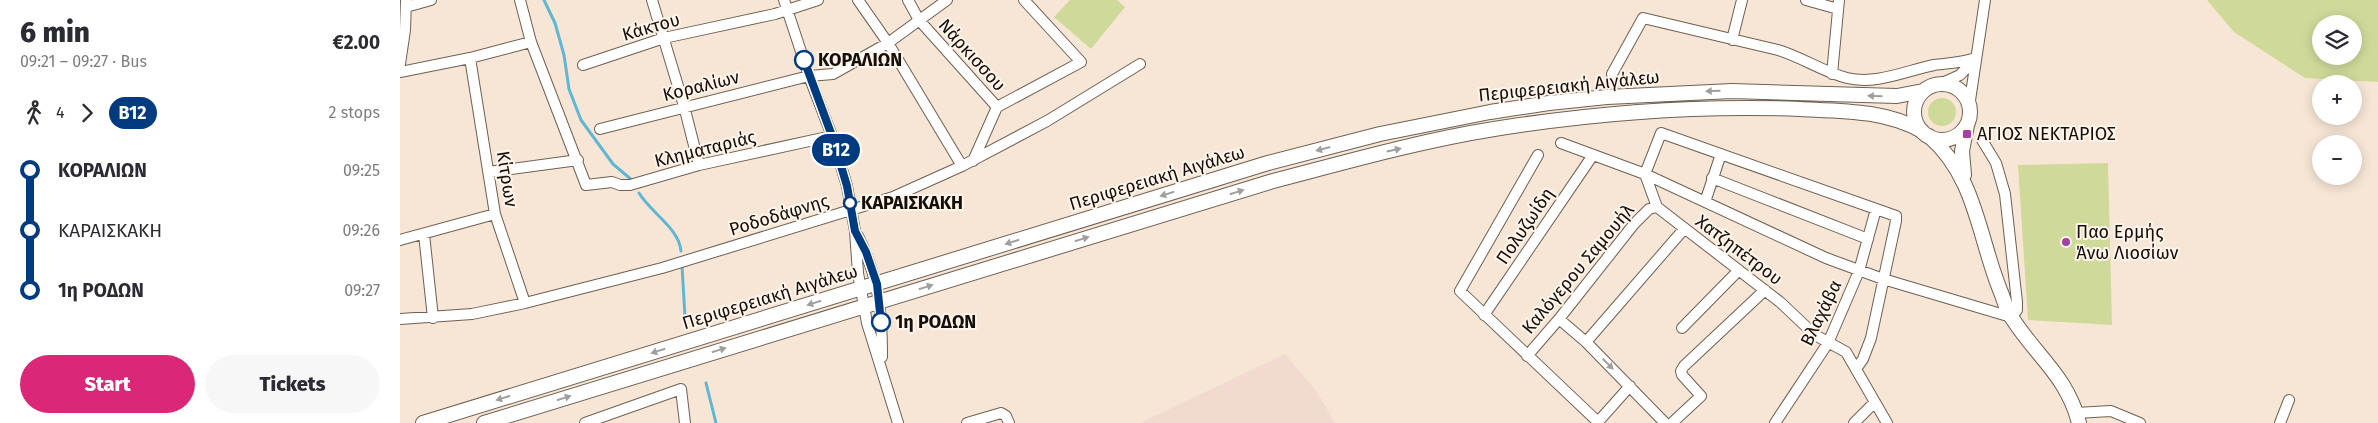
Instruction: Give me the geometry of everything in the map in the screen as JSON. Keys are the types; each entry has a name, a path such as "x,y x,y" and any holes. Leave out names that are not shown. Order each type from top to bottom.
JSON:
{"main road":[{"path":"1964,181 1962,151 1969,107 1962,93 1956,88 1940,84 1924,91 1914,106 1916,124 1950,156 1964,181 2011,317 2060,380 2078,418"},
{"name":"Περιφερειακή Αιγάλεω","path":"423,423 1268,163 1380,134 1490,112 1549,103 1675,93 1732,91 1897,96 1924,91"},
{"name":"Περιφερειακή Αιγάλεω","path":"484,423 1273,181 1385,152 1493,129 1551,121 1656,112 1783,109 1876,114 1906,122 1925,134"},
{"path":"1925,134 1947,139 1956,136 1967,122"}],"street":[{"path":"400,63 405,10 431,0"},
{"path":"489,172 578,160 531,42 520,0"},
{"path":"652,0 684,106 699,165"},
{"name":"Κάκτου","path":"582,65 664,38 786,5 818,0"},
{"path":"858,0 888,43 962,166"},
{"name":"Νάρκισσου","path":"908,0 919,20 997,107 973,161"},
{"name":"Κοραλίων","path":"600,129 684,106 809,76 833,74 888,43 947,0"},
{"path":"997,107 1081,62 1024,0"},
{"path":"1732,40 1742,0"},
{"path":"1806,0 1839,5 1832,74"},
{"path":"1969,107 1985,0"},
{"path":"786,5 809,76 832,136 852,210 860,289 867,323 898,423"},
{"path":"1612,74 1642,18 1795,55 1832,74 1860,81 1875,80 1936,65 1962,63 1976,58"},
{"path":"400,72 470,58 531,42"},
{"name":"Κίτρων","path":"470,58 495,214 525,303"},
{"path":"1940,84 1960,75 1976,58"},
{"name":"Ροδοδάφνης","path":"400,319 472,314 525,303 662,268 910,191 973,161 1047,121 1140,64"},
{"path":"1657,207 1645,174 1661,133 1896,216 1871,338 1863,359 1856,369"},
{"name":"Κληματαριάς","path":"578,160 586,185 612,182 620,185 630,185 699,165 832,136"},
{"path":"1562,143 1645,174 1795,246 1859,271 2011,317 2017,310 2017,302 2005,194 1996,163 1982,140"},
{"path":"1705,202 1721,154"},
{"path":"1538,155 1460,291 1597,422 1630,386"},
{"name":"Πολυζωίδη","path":"1484,315 1593,155"},
{"path":"1712,178 1868,239"},
{"name":"Χατζηπέτρου","path":"1657,207 1780,302 1814,335 1846,352 1888,423"},
{"name":"Καλόγερου Σαμουήλ","path":"1527,356 1559,319 1634,224 1649,209 1657,207"},
{"name":"Βλαχάβα","path":"1775,423 1828,343 1859,271 1876,209"},
{"path":"400,240 495,214"},
{"path":"1586,342 1684,229"},
{"path":"855,231 866,252 877,284 880,301 882,367"},
{"path":"424,234 433,318"},
{"path":"1682,328 1739,270"},
{"path":"1672,423 1702,396 1682,375 1681,371 1684,366 1764,290"},
{"path":"1559,319 1586,342 1665,423"},
{"path":"586,423 680,389 685,423"},
{"path":"2280,423 2289,400"},
{"path":"1854,423 1875,402"},
{"path":"2078,418 2110,411 2140,423"},
{"path":"967,423 1001,413 1006,416 1009,423"}],"shaded area":[{"path":"1285,354 1317,392 1335,423 1140,423"}],"green space":[{"path":"1070,0 1117,0 1125,7 1091,49 1054,17"},
{"path":"2207,0 2378,0 2378,82 2362,81 2362,75 2312,75 2312,78 2305,78 2234,32"},
{"path":"1942,98 1952,102 1956,112 1952,122 1942,126 1932,122 1928,112 1932,102"},
{"name":"Παο Ερμής Άνω Λιοσίων","path":"2108,163 2112,325 2028,320 2018,165"}],"waterway":[{"path":"544,0 555,23 564,55 569,89 581,120 613,164 633,181"},
{"path":"639,193 670,228 679,243 681,251"},
{"path":"682,266 685,317"},
{"path":"706,383 716,423"}],"bus line":[{"name":"Β12","path":"804,60 832,136 847,186 855,231 872,266 880,301 881,322"}],"place":[{"name":"ΚΟΡΑΛΙΩΝ","path":"804,60"},
{"name":"ΑΓΙΟΣ ΝΕΚΤΑΡΙΟΣ","path":"1967,134"},
{"name":"ΚΑΡΑΙΣΚΑΚΗ","path":"850,203"},
{"name":"Παο Ερμής Άνω Λιοσίων","path":"2066,242"},
{"name":"1η ΡΟΔΩΝ","path":"881,322"}]}
